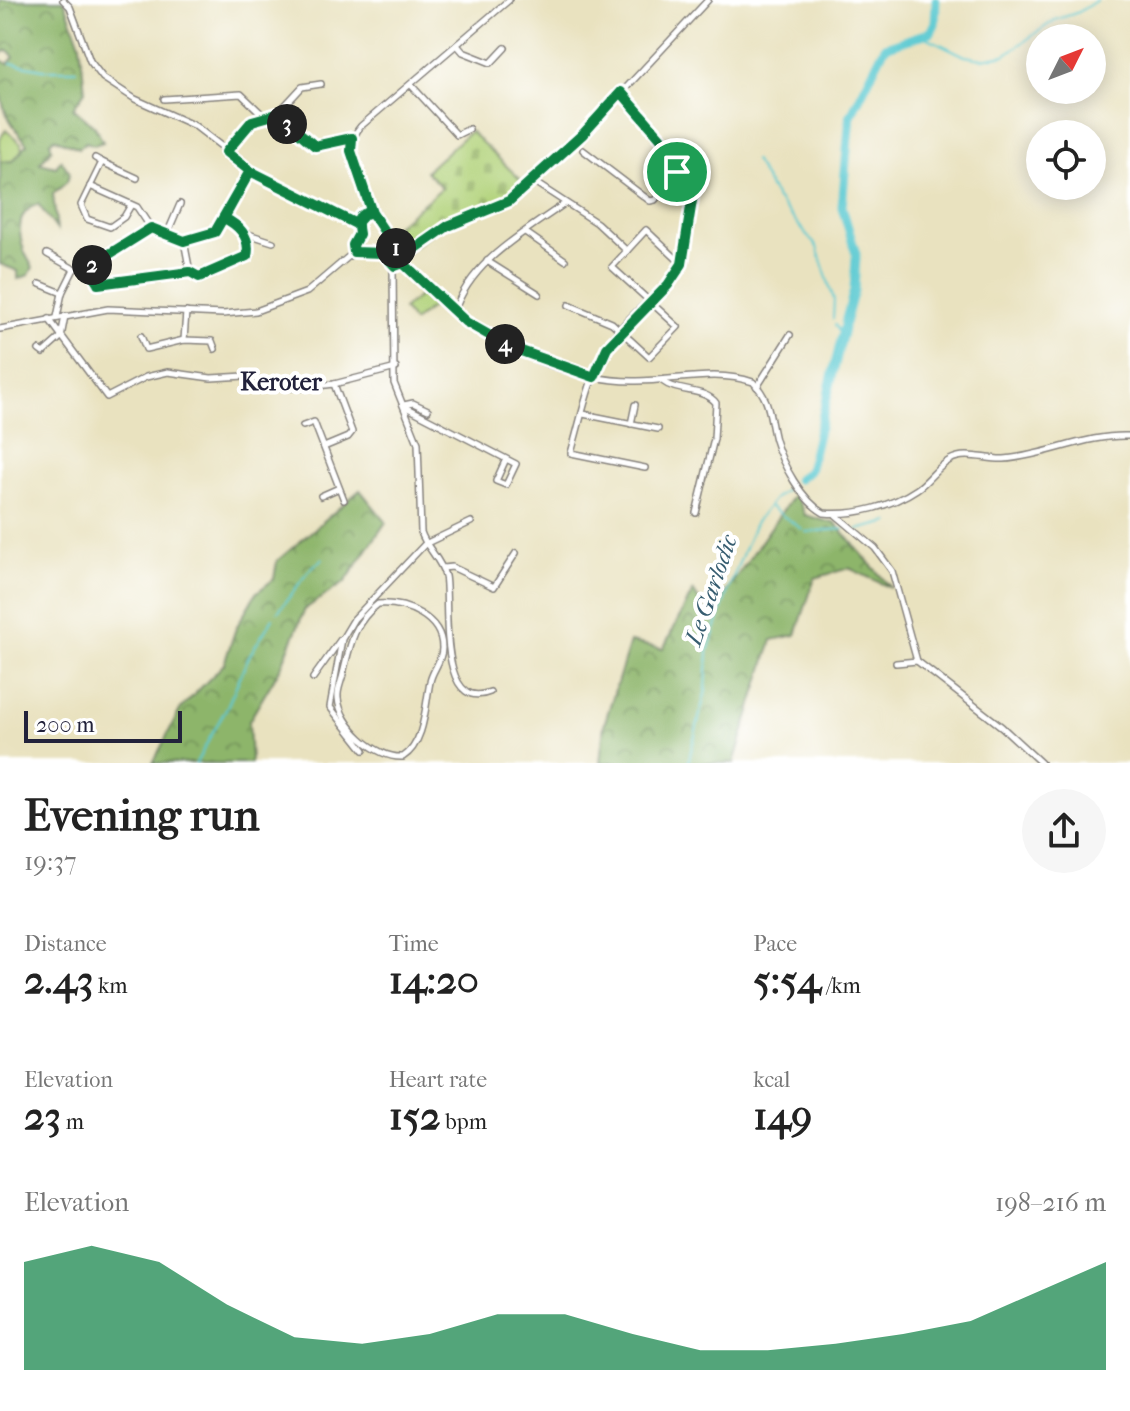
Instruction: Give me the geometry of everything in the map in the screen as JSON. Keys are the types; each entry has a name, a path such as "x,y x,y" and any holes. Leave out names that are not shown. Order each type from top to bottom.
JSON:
{"street":[{"path":"63,0 70,7 97,73 135,99 195,126 250,171 356,224 359,234 353,245 354,252"},
{"path":"509,0 361,126 352,138 351,151 372,213 402,259 454,313 510,347 608,381 723,377 743,379 757,387 768,402 779,450 806,499 814,508 835,514 875,548 892,571 917,661 1002,727 1041,763"},
{"path":"392,262 402,259 448,226 509,201 583,134 708,0"},
{"path":"457,45 463,52 491,63 505,48"},
{"path":"226,152 252,121 277,114 302,87 321,84"},
{"path":"411,85 457,135 469,129"},
{"path":"583,150 650,201 655,200 677,172 680,160 650,121 621,92"},
{"path":"164,99 241,94 265,117"},
{"path":"277,114 315,146 352,138"},
{"path":"95,158 137,178"},
{"path":"102,162 81,211 87,219 110,227 118,223 131,205"},
{"path":"90,186 137,207 151,228 184,241 215,232 250,171"},
{"path":"645,468 571,453 594,377 607,348 682,264 693,194 689,183 677,172"},
{"path":"531,180 602,228 627,251"},
{"path":"167,234 180,204"},
{"path":"445,305 456,300 487,261 564,204"},
{"path":"356,224 366,213 372,213"},
{"path":"184,241 190,272 195,277 207,275 217,267 247,256 244,233 238,225 224,218"},
{"path":"47,254 74,269 92,265 151,228"},
{"path":"569,305 612,323 649,357 678,327 612,267 646,230 682,264"},
{"path":"525,232 565,260"},
{"path":"244,233 273,242"},
{"path":"0,329 57,317 131,308 245,313 282,303 312,288 354,252 383,253 392,262"},
{"path":"402,259 394,255 392,262 394,383 418,443 420,516 425,544 443,568 447,654 457,677 472,692 490,692"},
{"path":"487,261 539,294"},
{"path":"92,265 98,284 190,272"},
{"path":"57,317 62,293 74,269"},
{"path":"40,284 62,293"},
{"path":"454,313 456,300"},
{"path":"184,340 186,312"},
{"path":"39,350 43,353 61,337 65,316"},
{"path":"49,319 107,397 160,373 211,378 233,375 288,388 334,384 396,368"},
{"path":"757,387 790,335"},
{"path":"141,336 146,349 184,340 212,341 215,349"},
{"path":"662,380 670,387 707,395 716,403 714,439 696,513"},
{"path":"324,447 348,437 352,432 334,384"},
{"path":"403,405 413,403 428,410"},
{"path":"403,405 516,464 506,485 496,481 506,459"},
{"path":"631,424 635,405"},
{"path":"583,414 658,429"},
{"path":"303,426 314,422 344,500"},
{"path":"835,514 874,508 896,500 917,489 950,460 962,456 1014,458 1090,439 1130,436"},
{"path":"321,496 339,488"},
{"path":"364,750 330,707 342,639 369,601 425,544 471,522"},
{"path":"443,568 452,567 494,587 516,553"},
{"path":"378,604 424,615 438,628 440,662 430,678 427,705 415,743 403,757 388,755 365,741 338,704 337,693 351,636 378,604"},
{"path":"438,628 446,624"},
{"path":"313,678 336,642 342,639"},
{"path":"896,663 917,661"}],"green space":[{"path":"0,0 64,0 80,44 85,91 73,108 95,127 103,142 94,145 86,142 79,148 54,138 50,142 52,149 40,163 56,167 61,160 70,173 67,182 53,194 57,230 38,204 23,216 20,233 33,267 29,275 18,279 18,271 0,264 0,162 13,161 27,144 11,122 1,97 0,59 8,64 14,57 8,50 0,54"},
{"path":"6,130 21,143 23,150 13,161 0,162 0,138"},
{"path":"470,131 523,182 499,202 460,217 456,213 407,252 390,231 442,188 426,171"},
{"path":"423,293 433,306 413,322 403,309"},
{"path":"360,490 386,522 345,582 305,609 281,667 249,721 251,763 153,763 181,708 224,664 236,628 256,593 274,579 277,561"},
{"path":"795,493 805,515 836,524 891,588 849,568 815,578 796,635 772,640 734,763 600,763 604,725 630,642 663,649 693,591 709,616"}],"waterway":[{"name":"Le Garlodic","path":"856,254 842,207 850,117 885,47 931,32 935,24 936,0"},
{"path":"924,36 965,56 982,59 1005,55 1055,20 1079,12 1097,0"},
{"path":"11,63 48,70 76,70"},
{"path":"754,160 776,198 817,247 834,300 833,319"},
{"name":"Le Garlodic","path":"845,323 854,290 856,257"},
{"path":"835,325 842,336"},
{"name":"Le Garlodic","path":"798,479 809,471 844,328"},
{"name":"Le Garlodic","path":"688,763 706,690 708,651 728,590 755,523 774,499 787,489"},
{"path":"770,507 802,529"},
{"path":"857,530 890,522"},
{"path":"806,532 843,529"},
{"path":"278,612 311,568 323,559"},
{"path":"196,763 227,707 249,656 273,618"}],"district":[{"name":"Keroter","path":"281,382"}],"route":[{"path":"677,172 680,160 673,148 621,92 583,134 509,201 448,226 402,258 372,213 366,213 356,224 250,171 215,232 184,241 151,228 92,265 98,284 190,272 199,277 247,256 249,250 244,233 238,225 224,218 250,171 226,152 252,121 277,114 315,146 352,138 351,151 372,213 369,212 366,213 356,222 356,224 359,234 353,245 354,252 360,255 383,253 395,266 403,263 448,309 466,322 510,347 594,377 607,348 668,285 682,264 690,232 693,194 689,183 677,172"}]}
